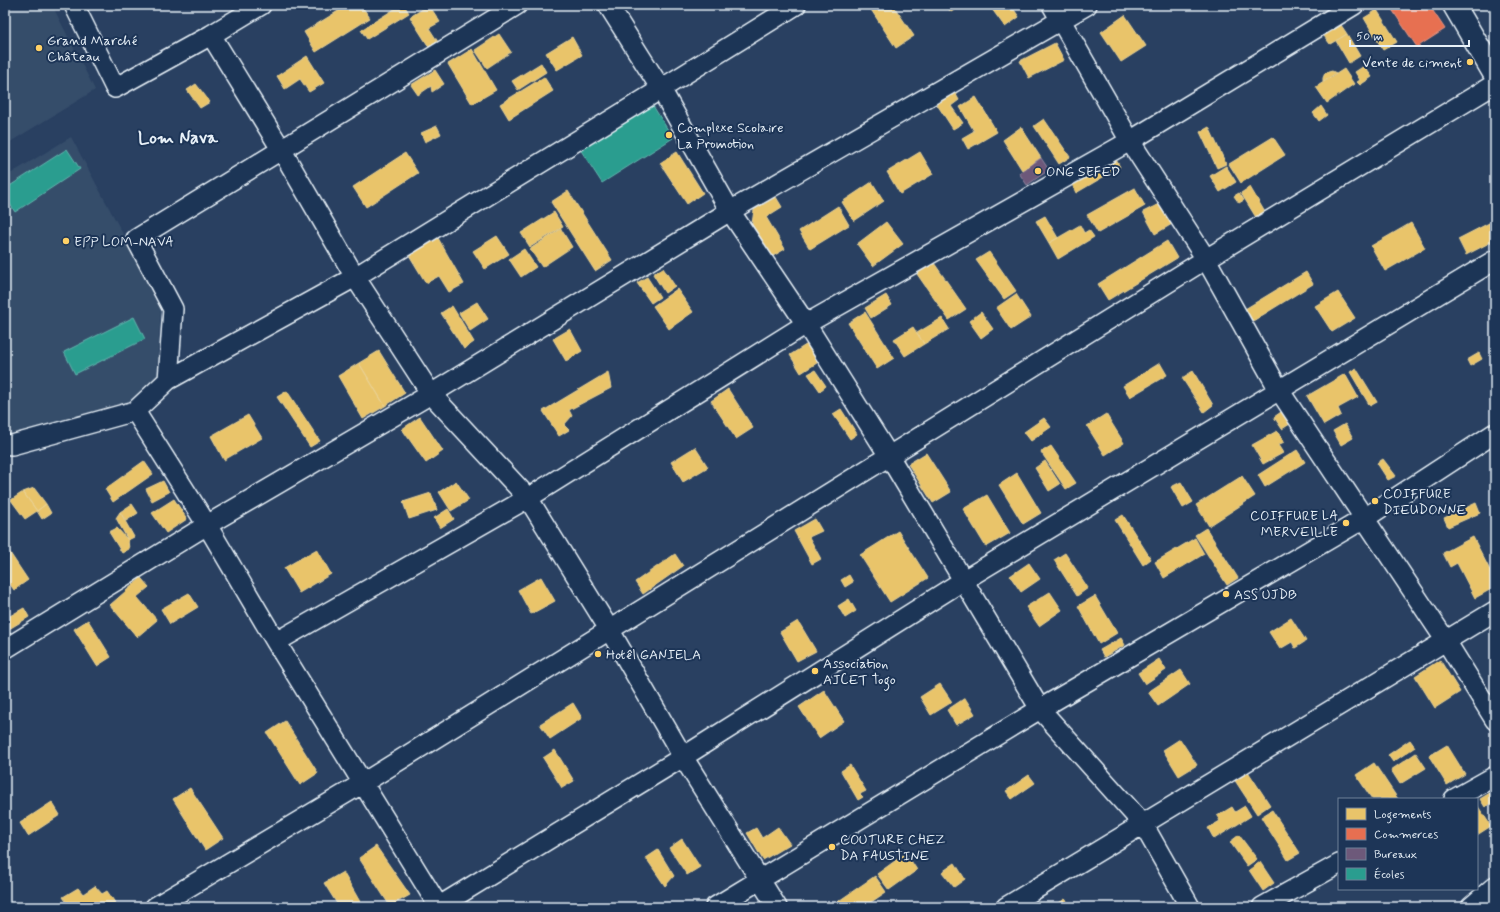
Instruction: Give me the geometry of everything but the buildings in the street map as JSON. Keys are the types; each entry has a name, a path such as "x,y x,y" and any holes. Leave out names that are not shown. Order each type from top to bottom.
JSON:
{"main road":[{"path":"1454,5 1495,76"}],"street":[{"path":"74,5 115,88 211,35 261,5"},
{"path":"168,380 173,309 136,238 517,5"},
{"path":"608,5 661,89 730,211 806,324 889,456 1040,709 1143,824 1190,907"},
{"path":"7,447 135,412 168,380 355,277 796,5"},
{"path":"5,649 207,525 431,394 1057,13 1087,5"},
{"path":"276,642 528,498 806,324 1130,141 1354,5"},
{"path":"1057,13 1130,141 1206,259 1279,390 1365,518 1495,720"},
{"path":"211,35 281,149 355,277 431,394 528,498 609,629 683,757 777,907"},
{"path":"155,907 363,783 1206,259 1495,84"},
{"path":"135,412 207,525 276,642 438,907 683,757 964,580 1495,260"},
{"path":"715,907 1040,709 1365,518 1495,433"},
{"path":"1006,907 1495,611"},
{"path":"1456,798 1495,776"},
{"path":"1262,907 1338,865"},
{"path":"1471,907 1495,886"}],"shaded area":[{"name":"Grand Marché Château","path":"5,5 52,5 95,90 5,145"},
{"name":"EPP LOM-NAVA","path":"71,137 161,305 157,376 129,404 16,434 5,432 5,177"}],"place":[{"name":"Grand Marché Château","path":"39,48"},
{"name":"Vente de ciment","path":"1470,62"},
{"name":"Complexe Scolaire La Promotion","path":"669,135"},
{"name":"ONG SEFED","path":"1038,171"},
{"name":"EPP LOM-NAVA","path":"66,241"},
{"name":"COIFFURE DIEUDONNE","path":"1375,501"},
{"name":"COIFFURE LA MERVEILLE","path":"1346,523"},
{"name":"ASS UJDB","path":"1226,594"},
{"name":"Hotêl GANIELA","path":"598,654"},
{"name":"Association AJCET Togo","path":"815,671"},
{"name":"COUTURE CHEZ DA FAUSTINE","path":"832,847"}],"district":[{"name":"Lom Nava","path":"178,137"}]}
